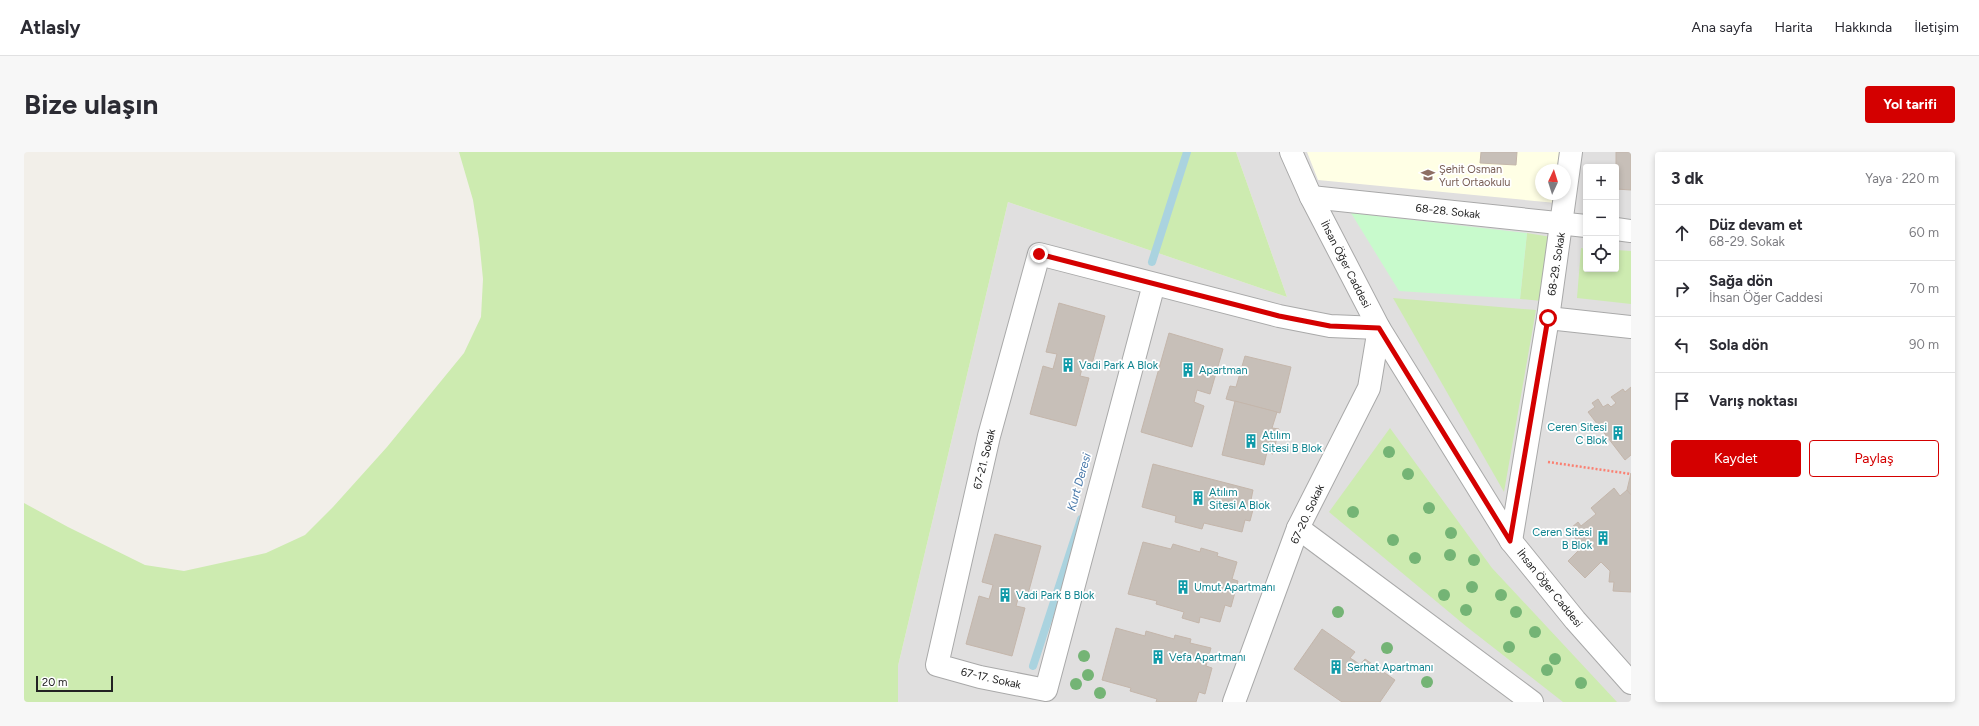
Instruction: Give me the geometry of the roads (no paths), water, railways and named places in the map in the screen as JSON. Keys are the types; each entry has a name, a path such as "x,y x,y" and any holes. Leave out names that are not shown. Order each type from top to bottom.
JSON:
{"street":[{"name":"İhsan Öğer Caddesi","path":"1291,152 1311,196 1379,328 1510,541 1575,620 1631,683"},
{"name":"68-29. Sokak","path":"1510,541 1548,318 1571,152"},
{"name":"68-28. Sokak","path":"1311,196 1583,226"},
{"path":"1619,229 1631,231"},
{"name":"67-21. Sokak","path":"937,665 989,436 1039,254 1154,284"},
{"path":"1154,284 1279,316 1330,326 1379,328"},
{"name":"67-17. Sokak","path":"937,665 980,677 1046,690 1154,284"},
{"path":"1548,318 1631,327"},
{"name":"67-20. Sokak","path":"1234,702 1298,528 1369,388 1379,328"},
{"path":"1298,528 1532,702"}],"waterway":[{"name":"Kurt Deresi","path":"1152,262 1187,152"},
{"name":"Kurt Deresi","path":"1033,666 1081,519"}],"place":[{"name":"Şehit Osman Yurt Ortaokulu","path":"1428,175"},
{"name":"Vadi Park A Blok","path":"1068,365"},
{"name":"Apartman","path":"1188,370"},
{"name":"Ceren Sitesi C Blok","path":"1618,433"},
{"name":"Atılım Sitesi B Blok","path":"1251,441"},
{"name":"Atılım Sitesi A Blok","path":"1198,498"},
{"name":"Ceren Sitesi B Blok","path":"1603,538"},
{"name":"Umut Apartmanı","path":"1183,587"},
{"name":"Vadi Park B Blok","path":"1005,595"},
{"name":"Vefa Apartmanı","path":"1158,657"},
{"name":"Serhat Apartmanı","path":"1336,667"}]}
